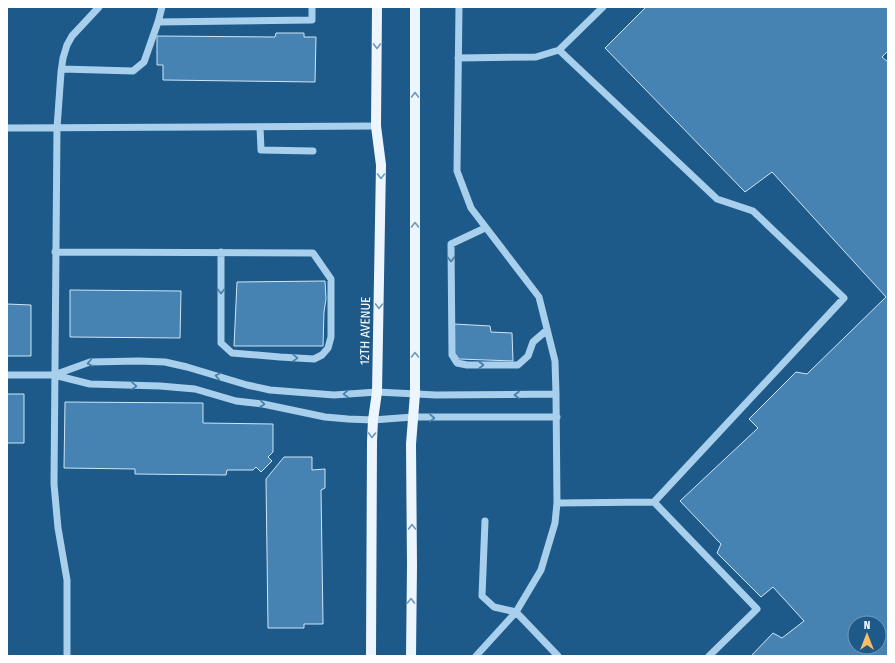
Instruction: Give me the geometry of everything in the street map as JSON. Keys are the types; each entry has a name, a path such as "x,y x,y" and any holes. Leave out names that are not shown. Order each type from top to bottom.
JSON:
{"main road":[{"name":"12TH AVENUE","path":"371,656 373,420 377,392 381,165 376,126 377,7"},
{"path":"411,656 411,444 416,394 415,7"}],"street":[{"path":"67,656 66,580 58,528 54,484 57,128 62,69 67,45 72,36 99,7"},
{"path":"62,69 133,71 144,62 162,7"},
{"path":"158,22 312,20 312,7"},
{"path":"459,7 457,171 471,208 539,298 555,361 556,394 557,502 555,523 542,570 516,612 476,656"},
{"path":"458,58 536,57 559,50 603,7"},
{"path":"559,50 717,199 753,211 844,298 654,502"},
{"path":"7,128 376,126"},
{"path":"260,127 261,150 313,151"},
{"path":"485,228 451,244 452,356 457,363 467,365 518,365 528,356 533,342 547,330"},
{"path":"55,252 221,252 313,253 331,279 331,337 328,348 322,355 314,359 232,353 221,342 221,252"},
{"path":"54,375 90,362 165,362 270,390 334,395 377,392 436,395 556,394"},
{"path":"7,375 54,375 90,384 160,386 195,389 236,401 302,411 325,417 348,419 373,420 413,417 556,417"},
{"path":"557,502 654,502 757,609 709,656"},
{"path":"484,521 482,596 494,607 516,612 558,656"}],"building":[{"path":"646,7 888,7 888,51 882,57 888,62 888,656 751,656 773,633 782,638 804,621 773,587 761,597 717,553 721,544 680,501 758,428 749,419 796,372 807,374 886,297 772,172 745,192 605,48"},
{"path":"276,33 304,33 304,37 316,37 315,82 163,80 163,65 157,65 157,36 275,37"},
{"path":"325,281 326,299 323,346 234,346 237,282"},
{"path":"70,290 181,291 180,338 70,337"},
{"path":"7,304 31,305 31,356 7,356"},
{"path":"454,324 490,326 491,332 512,333 513,361 459,359 454,352"},
{"path":"7,394 24,394 24,443 7,443"},
{"path":"65,402 203,403 203,423 273,424 273,452 268,457 272,461 261,472 256,467 253,470 227,470 226,475 135,474 135,469 64,468"},
{"path":"284,457 312,457 312,470 325,469 325,488 321,490 323,624 304,624 304,628 268,628 266,479"}]}
